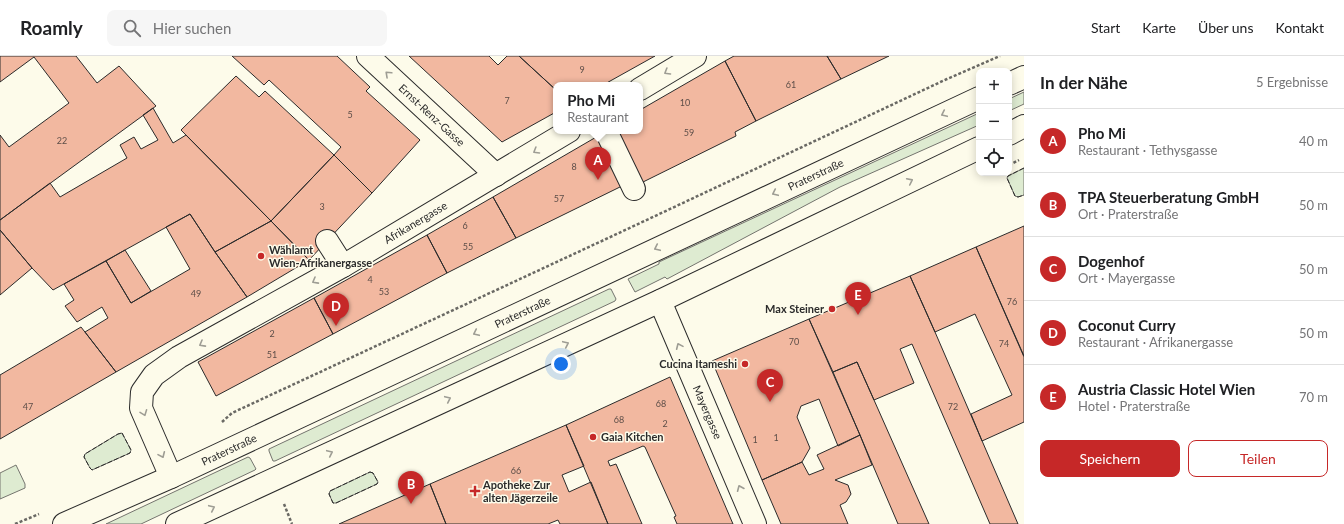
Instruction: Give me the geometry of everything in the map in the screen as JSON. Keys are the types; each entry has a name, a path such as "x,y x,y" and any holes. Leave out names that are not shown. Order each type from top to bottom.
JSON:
{"main road":[{"name":"Ernst-Renz-Gasse","path":"368,56 496,175"},
{"path":"643,87 695,56"},
{"path":"1012,83 1024,77"},
{"name":"Praterstraße","path":"64,524 171,477 976,99"},
{"path":"1012,132 1024,126"},
{"name":"Afrikanergasse","path":"171,477 141,408 142,392 154,375 179,357 343,266 564,134"},
{"path":"607,134 634,189"},
{"path":"177,524 660,301 976,149"},
{"path":"327,241 343,266"},
{"name":"Mayergasse","path":"660,301 755,524"}],"path":[{"path":"221,423 232,413 947,78 1000,56"},
{"path":"1012,164 1024,158"},
{"path":"284,504 292,524"},
{"path":"16,524 44,512"}],"green space":[{"path":"1024,92 1024,104 1012,110 1012,98"},
{"path":"976,114 976,126 840,187 667,279 665,277 635,292 628,279 659,264 659,262"},
{"path":"1024,168 1024,195 1018,197 1015,196 1007,178 1008,176 1012,176 1012,174"},
{"path":"611,289 616,299 615,301 273,461 269,449"},
{"path":"122,433 131,450 130,453 92,470 84,457 85,454"},
{"path":"248,457 256,469 255,470 141,524 106,524"},
{"path":"16,465 25,484 25,488 0,499 0,473"},
{"path":"370,472 373,473 378,482 377,484 333,503 329,494 330,491"}],"building":[{"path":"0,56 76,56 97,83 119,66 156,106 0,220 0,135 9,147 69,103 34,57 0,82"},
{"path":"232,56 337,56 370,87 366,91 420,140 372,193 334,155 341,147 269,80 264,85"},
{"path":"409,56 489,56 498,65 507,56 519,56 553,87 553,114 502,142"},
{"path":"519,56 655,56 608,82 553,82 553,87"},
{"path":"734,56 827,56 841,79 756,121 725,61"},
{"path":"827,56 889,56 841,79"},
{"path":"725,61 756,121 735,132 736,136 641,183 617,134 643,134 643,108"},
{"path":"236,76 259,97 265,91 334,155 271,221 181,130"},
{"path":"153,108 173,143 186,135 271,221 215,252 190,214 53,290 0,230 0,220 50,183 60,197 127,158 120,145 134,137 141,149 158,140 143,115"},
{"path":"598,136 622,186 516,238 493,197"},
{"path":"334,155 372,193 309,260 271,221"},
{"path":"493,197 516,238 447,273 427,235"},
{"path":"190,214 247,297 116,372 85,332 108,318 102,307 77,322 65,306 74,300 64,284 106,261 131,303 190,269 166,227"},
{"name":"Wählamt Wien-Afrikanergasse","path":"271,221 309,260 247,297 215,252"},
{"path":"1024,226 1024,356 976,247"},
{"path":"0,230 32,268 0,295"},
{"path":"427,235 447,273 333,334 314,298"},
{"path":"976,247 1024,357 1024,422 982,441 971,414 1012,395 975,314 935,332 910,276"},
{"path":"125,250 151,291 131,303 106,261"},
{"path":"910,276 1018,524 990,524 912,344 900,349 914,383 874,400 857,362 833,372 809,319"},
{"path":"314,298 333,334 216,396 198,362"},
{"path":"809,319 860,435 838,446 819,399 801,406 797,417 810,448 802,462 762,480 712,361"},
{"path":"81,327 116,372 0,439 0,375"},
{"path":"857,362 929,524 898,524 833,372"},
{"path":"670,377 733,524 677,524 674,517 676,516 645,447 643,446 608,461 610,466 616,464 642,524 608,524 566,425"},
{"path":"566,425 584,466 562,475 569,492 591,482 608,524 560,524 558,520 548,524 446,524 430,484"},
{"path":"860,435 872,465 835,480 848,485 851,494 846,502 840,505 848,524 781,524 762,480 802,462 809,475 824,469 817,455"},
{"path":"430,484 446,524 339,524"}],"fence":[{"path":"1024,168 1008,176 1007,178 1015,196 1018,197 1024,195"},
{"path":"122,433 131,450 130,453 92,470 84,457 85,454 122,433"},
{"path":"370,472 373,473 378,482 377,484 333,503 329,494 330,491 370,472"}],"place":[{"name":"Pho Mi","path":"598,180"},
{"name":"Wählamt Wien-Afrikanergasse","path":"261,256"},
{"name":"Max Steiner","path":"832,309"},
{"name":"Austria Classic Hotel Wien","path":"858,315"},
{"name":"Coconut Curry","path":"336,326"},
{"name":"Cucina Itameshi","path":"745,364"},
{"name":"Dogenhof","path":"770,402"},
{"name":"Gaia Kitchen","path":"593,437"},
{"name":"Apotheke Zur alten Jägerzeile","path":"475,491"},
{"name":"TPA Steuerberatung GmbH","path":"411,504"}]}
